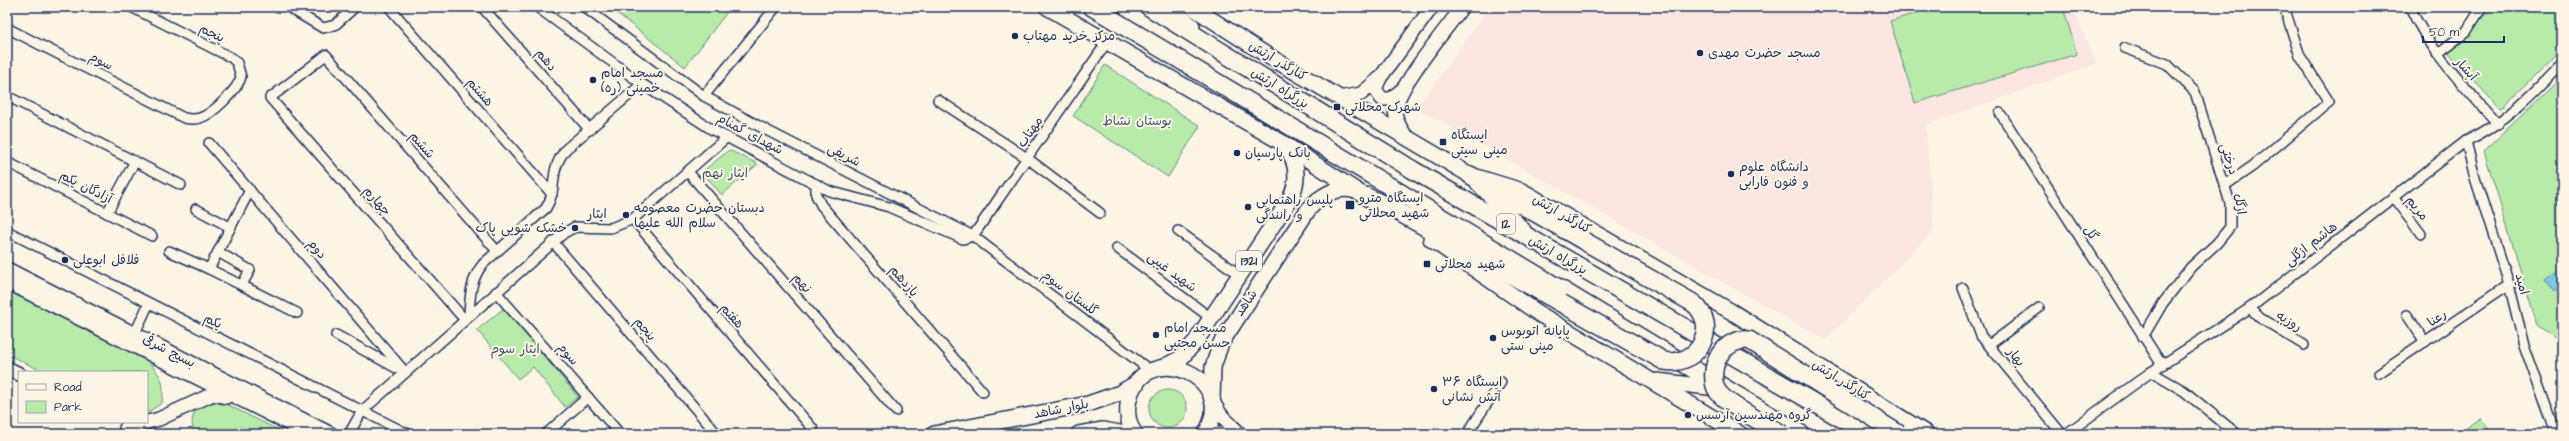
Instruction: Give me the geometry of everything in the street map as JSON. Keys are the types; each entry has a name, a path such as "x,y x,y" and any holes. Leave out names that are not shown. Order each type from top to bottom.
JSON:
{"highway":[{"name":"بزرگراه ارتش","path":"1092,7 1801,434"},
{"name":"بزرگراه ارتش","path":"1149,7 1413,170 1868,434"},
{"path":"1365,196 1664,361 1680,361 1690,358 1697,352 1704,338 1706,321 1702,312 1693,303 1470,175"},
{"path":"1782,434 1725,399 1715,388 1714,370 1718,358 1735,342 1741,339 1749,340 1899,434"}],"main road":[{"path":"1047,7 1281,142 1464,260 1541,315 1740,434"},
{"path":"1168,7 1238,63"},
{"name":"کنارگذر ارتش","path":"1192,7 1339,98 1470,175 1522,191 1732,312 1927,434"},
{"path":"1432,7 1380,78 1375,89 1382,100 1391,99 1404,87 1462,7"},
{"path":"1339,98 1361,94 1380,78"},
{"path":"1404,87 1395,107 1396,121 1407,138"},
{"name":"شاهد","path":"1157,369 1181,358 1196,341 1290,199 1296,182 1296,168 1290,153 1281,142"},
{"path":"1470,175 1532,240"},
{"name":"شاهد","path":"1205,434 1213,414 1213,367 1221,343 1308,210 1320,198 1337,190 1348,189 1365,196"},
{"path":"1290,199 1298,194 1304,196 1309,201 1308,210"},
{"name":"بسیج شرقی","path":"7,269 135,333 168,356 240,400 309,434"},
{"name":"بسیج شرقی","path":"7,282 168,356 331,434"},
{"path":"1157,369 1181,368 1196,375 1204,383 1221,415 1240,434"},
{"name":"بلوار شاهد","path":"934,434 1088,404 1120,393 1157,369"},
{"path":"1652,380 1727,389"},
{"path":"1135,434 1128,419 1127,406 1136,383"},
{"path":"148,421 159,419 213,394 240,400"},
{"path":"120,425 133,423"},
{"path":"120,425 138,434"},
{"path":"1079,434 1103,430 1125,434"},
{"path":"1209,434 1223,434"}],"street":[{"name":"پنجم","path":"131,7 237,63 241,76 236,90 206,115 199,118 184,118"},
{"path":"288,7 324,28 335,25 355,7"},
{"name":"دهم","path":"482,7 590,130"},
{"name":"شهدای گمنام","path":"537,7 642,84 727,137 829,191 889,207 956,237 963,239 973,236"},
{"name":"شریفی","path":"584,7 704,96 768,131 973,236"},
{"path":"704,96 776,7"},
{"name":"درختی","path":"2125,48 2167,64 2195,92 2224,186 2259,161 2329,102 2300,56 2284,7"},
{"name":"آبشار","path":"2410,7 2437,54 2498,124"},
{"path":"2437,54 2466,32 2482,7"},
{"name":"هشتم","path":"389,8 552,194"},
{"name":"سوم","path":"8,32 184,118"},
{"name":"مهتاب","path":"973,236 1107,42"},
{"name":"چهارم","path":"326,55 270,98 467,318"},
{"name":"ششم","path":"326,55 497,252"},
{"name":"هاشم ازگلی","path":"2066,434 2151,372 2250,308 2466,141 2498,124 2521,105 2562,63"},
{"path":"467,318 472,283 475,276 483,264 546,208 552,194 554,170 558,160 642,84"},
{"path":"7,96 181,184"},
{"path":"938,100 1027,158 1100,213"},
{"name":"گل","path":"2000,113 2162,365"},
{"name":"ایثار","path":"349,434 362,411 553,242 572,228 611,228 633,219 727,137"},
{"name":"امید","path":"2466,141 2473,172 2509,284 2524,345 2556,434"},
{"name":"دوم","path":"209,143 405,372"},
{"path":"107,213 135,161"},
{"name":"آزادگان یکم","path":"7,162 152,236"},
{"name":"نهم","path":"688,172 896,411"},
{"name":"یازدهم","path":"816,184 816,195 821,206 983,392"},
{"name":"ازگل","path":"2143,337 2163,303 2191,267 2217,243 2230,227 2230,203 2224,186"},
{"path":"208,270 250,190"},
{"name":"مریم","path":"2393,197 2421,234"},
{"path":"196,209 230,227"},
{"name":"هفتم","path":"633,219 813,429"},
{"name":"یکم","path":"7,231 408,434"},
{"path":"1178,231 1240,275"},
{"name":"گلستان سوم","path":"973,236 1157,369"},
{"name":"پنجم","path":"553,242 717,434"},
{"name":"شهید غیبی","path":"1117,248 1211,318"},
{"path":"168,250 297,313"},
{"path":"218,252 250,270 242,285"},
{"name":"رعنا","path":"2379,373 2509,284"},
{"name":"بهار","path":"1963,288 1981,336 2062,434"},
{"name":"سوم","path":"496,292 620,434"},
{"path":"135,333 149,303"},
{"path":"1989,345 2039,308"},
{"name":"روزبه","path":"2250,308 2260,318 2304,345"},
{"path":"2407,315 2425,342"},
{"path":"336,335 405,372"},
{"path":"2151,372 2184,391 2237,434"},
{"path":"1468,434 1501,382"},
{"path":"546,434 588,398"}],"shaded area":[{"name":"دانشگاه علوم و فنون فارابی","path":"1490,7 2072,7 2096,64 1926,125 1934,231 1825,340 1417,108"}],"green space":[{"path":"609,7 731,7 685,67"},
{"path":"1935,7 2063,7 2077,54 1915,103 1890,21"},
{"path":"2493,7 2562,7 2562,49 2500,109 2448,52"},
{"name":"بوستان نشاط","path":"1105,65 1200,126 1168,177 1073,116"},
{"path":"2562,77 2562,343 2537,325 2484,151"},
{"name":"ایثار نهم","path":"729,150 758,164 722,195 702,172"},
{"path":"7,290 145,358 161,378 163,388 162,403 148,412 148,371 42,371 7,354"},
{"name":"ایثار سوم","path":"504,308 578,397 565,407 533,367 518,379 477,330"},
{"path":"1168,390 1178,393 1184,399 1187,409 1184,419 1178,425 1168,428 1158,425 1152,419 1149,409 1152,399 1158,393"},
{"path":"210,402 224,403 286,434 195,434 192,424 195,411 197,407"},
{"path":"2481,418 2492,434 2458,434"}],"water":[{"path":"2562,268 2562,285 2553,292 2545,281"}],"place":[{"name":"مرکز خرید مهتاب","path":"1015,36"},
{"name":"مسجد حضرت مهدی","path":"1700,53"},
{"name":"مسجد امام خمینی (ره)","path":"593,80"},
{"name":"شهرک محلاتی","path":"1337,107"},
{"name":"ایستگاه مینی سیتی","path":"1443,142"},
{"name":"بانک پارسیان","path":"1237,153"},
{"name":"دانشگاه علوم و فنون فارابی","path":"1731,174"},
{"name":"ایستگاه مترو شهید محلاتی","path":"1350,205"},
{"name":"پلیس راهنمایی و رانندگی","path":"1248,207"},
{"name":"دبستان حضرت معصومه سلام الله علیها","path":"626,215"},
{"name":"خشک شویی پاک","path":"575,228"},
{"name":"فلافل ابوعلی","path":"65,260"},
{"name":"شهید محلاتی","path":"1427,264"},
{"name":"مسجد امام حسن مجتبی","path":"1156,335"},
{"name":"پایانه اتوبوس مینی ستی","path":"1493,338"},
{"name":"ایستگاه ۳۶ آتش نشانی","path":"1434,389"},
{"name":"گروه مهندسین آرسس","path":"1688,415"}]}
